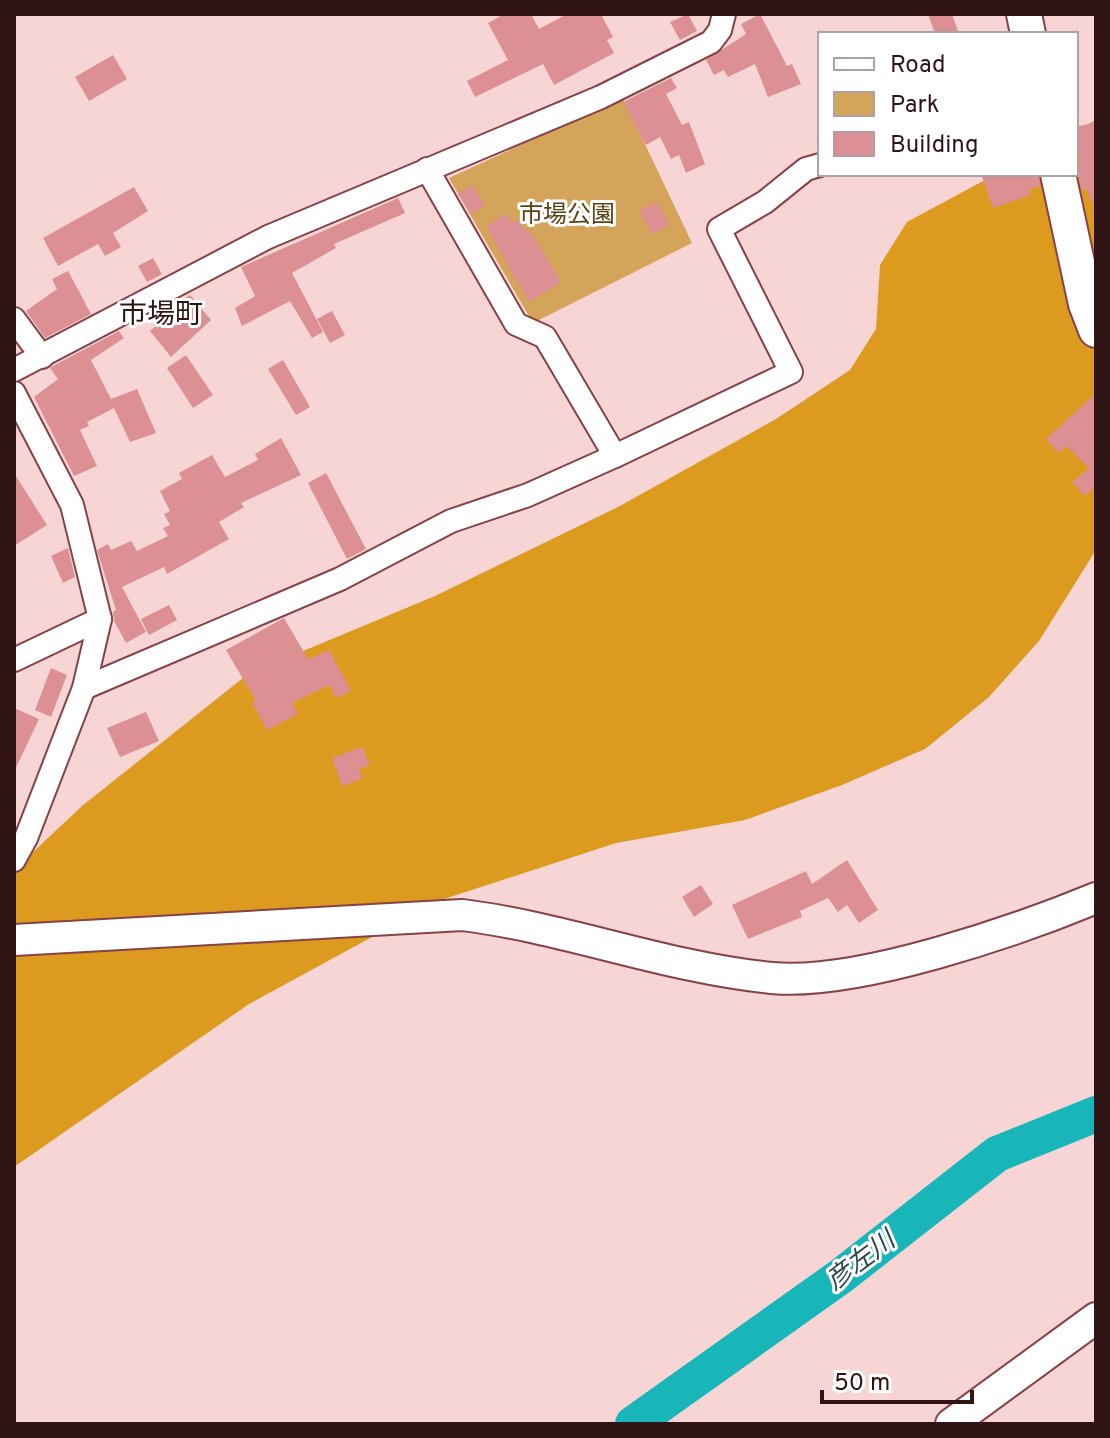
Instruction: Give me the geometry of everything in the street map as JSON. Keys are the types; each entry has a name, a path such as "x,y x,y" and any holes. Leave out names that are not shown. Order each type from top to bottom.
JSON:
{"main road":[{"path":"1058,176 1086,304 1096,330"}],"street":[{"path":"14,370 268,237 601,97 711,42 720,30 724,14"},
{"path":"84,688 340,579 451,521 528,495 791,372 719,229 765,202 806,169 818,166"},
{"path":"427,169 516,324 545,337 615,456"},
{"path":"14,319 42,357"},
{"path":"14,393 72,505 100,619 84,688 26,838 14,860"},
{"path":"14,660 100,619"},
{"path":"14,940 462,915 505,920 747,975 812,978 916,957 1096,898"},
{"path":"951,1424 1096,1318"}],"green space":[{"name":"市場公園","path":"623,98 692,243 533,323 449,178"}],"shaded area":[{"path":"1096,120 1096,550 1039,641 989,697 925,749 842,785 745,820 616,843 438,901 249,1004 14,1167 14,870 82,806 248,674 435,596 618,507 776,419 850,370 876,329 880,265 907,222 992,176 1078,176 1078,130"}],"building":[{"path":"504,14 531,14 539,29 567,14 601,14 613,37 607,40 614,53 554,85 543,64 475,97 467,81 508,60 488,23"},
{"path":"688,14 697,31 680,40 670,22"},
{"path":"760,14 787,66 792,64 801,84 768,97 755,64 728,77 724,70 714,75 706,60 746,34 741,24"},
{"path":"928,14 952,14 958,32 934,32"},
{"path":"113,55 127,79 89,101 75,77"},
{"path":"671,78 677,88 666,94 682,125 689,122 705,164 686,173 679,155 671,159 660,137 646,145 623,102"},
{"path":"1096,122 1096,202 1091,202 1087,189 1082,190 1078,175 1078,126"},
{"path":"982,176 1039,176 1040,186 1029,190 1031,195 993,208"},
{"path":"472,185 485,205 471,214 458,194"},
{"path":"134,187 148,211 113,233 121,247 105,256 98,244 58,266 43,238"},
{"path":"398,198 405,213 334,244 336,248 292,273 323,332 312,338 290,301 242,326 235,308 255,296 241,267"},
{"path":"657,202 669,225 652,234 640,210"},
{"path":"506,214 512,223 519,220 528,234 531,232 561,282 529,302 486,226"},
{"path":"153,258 162,274 147,282 138,266"},
{"path":"68,271 91,314 45,338 26,311 57,289 52,279"},
{"path":"190,295 211,320 171,357 150,331 168,316 165,313"},
{"path":"332,311 345,335 330,343 317,319"},
{"path":"119,331 124,338 91,360 111,399 137,389 156,433 130,442 114,408 87,422 89,426 80,430 97,466 74,476 34,397 58,379 50,368"},
{"path":"186,355 213,395 193,408 167,368"},
{"path":"283,360 310,407 296,415 268,369"},
{"path":"1096,393 1096,486 1085,496 1072,482 1089,468 1066,446 1059,453 1046,439"},
{"path":"281,438 301,475 241,503 244,507 219,522 229,539 167,574 164,567 122,587 146,632 126,643 114,621 113,612 116,610 97,550 108,544 111,550 131,541 137,551 168,536 163,528 170,525 164,514 170,511 160,491 182,479 179,473 212,455 225,477 258,460 255,454"},
{"path":"14,473 47,525 14,546"},
{"path":"326,473 366,549 347,559 308,483"},
{"path":"68,548 75,577 63,583 51,556"},
{"path":"169,605 177,620 149,635 141,619"},
{"path":"284,618 308,659 329,650 351,691 336,698 329,685 292,703 298,714 267,730 252,703 256,701 226,650"},
{"path":"51,668 67,675 51,717 35,710"},
{"path":"14,708 39,719 14,772"},
{"path":"146,712 159,741 120,757 107,728"},
{"path":"362,747 370,765 359,769 363,778 342,786 332,758"},
{"path":"847,860 878,910 859,923 847,905 838,912 828,898 800,911 802,917 748,939 732,905 806,871 812,884"},
{"path":"701,885 713,904 694,917 682,897"}],"waterway":[{"name":"彦左川","path":"633,1424 841,1276 997,1154 1096,1114"}],"district":[{"name":"市場町","path":"161,313"}]}
